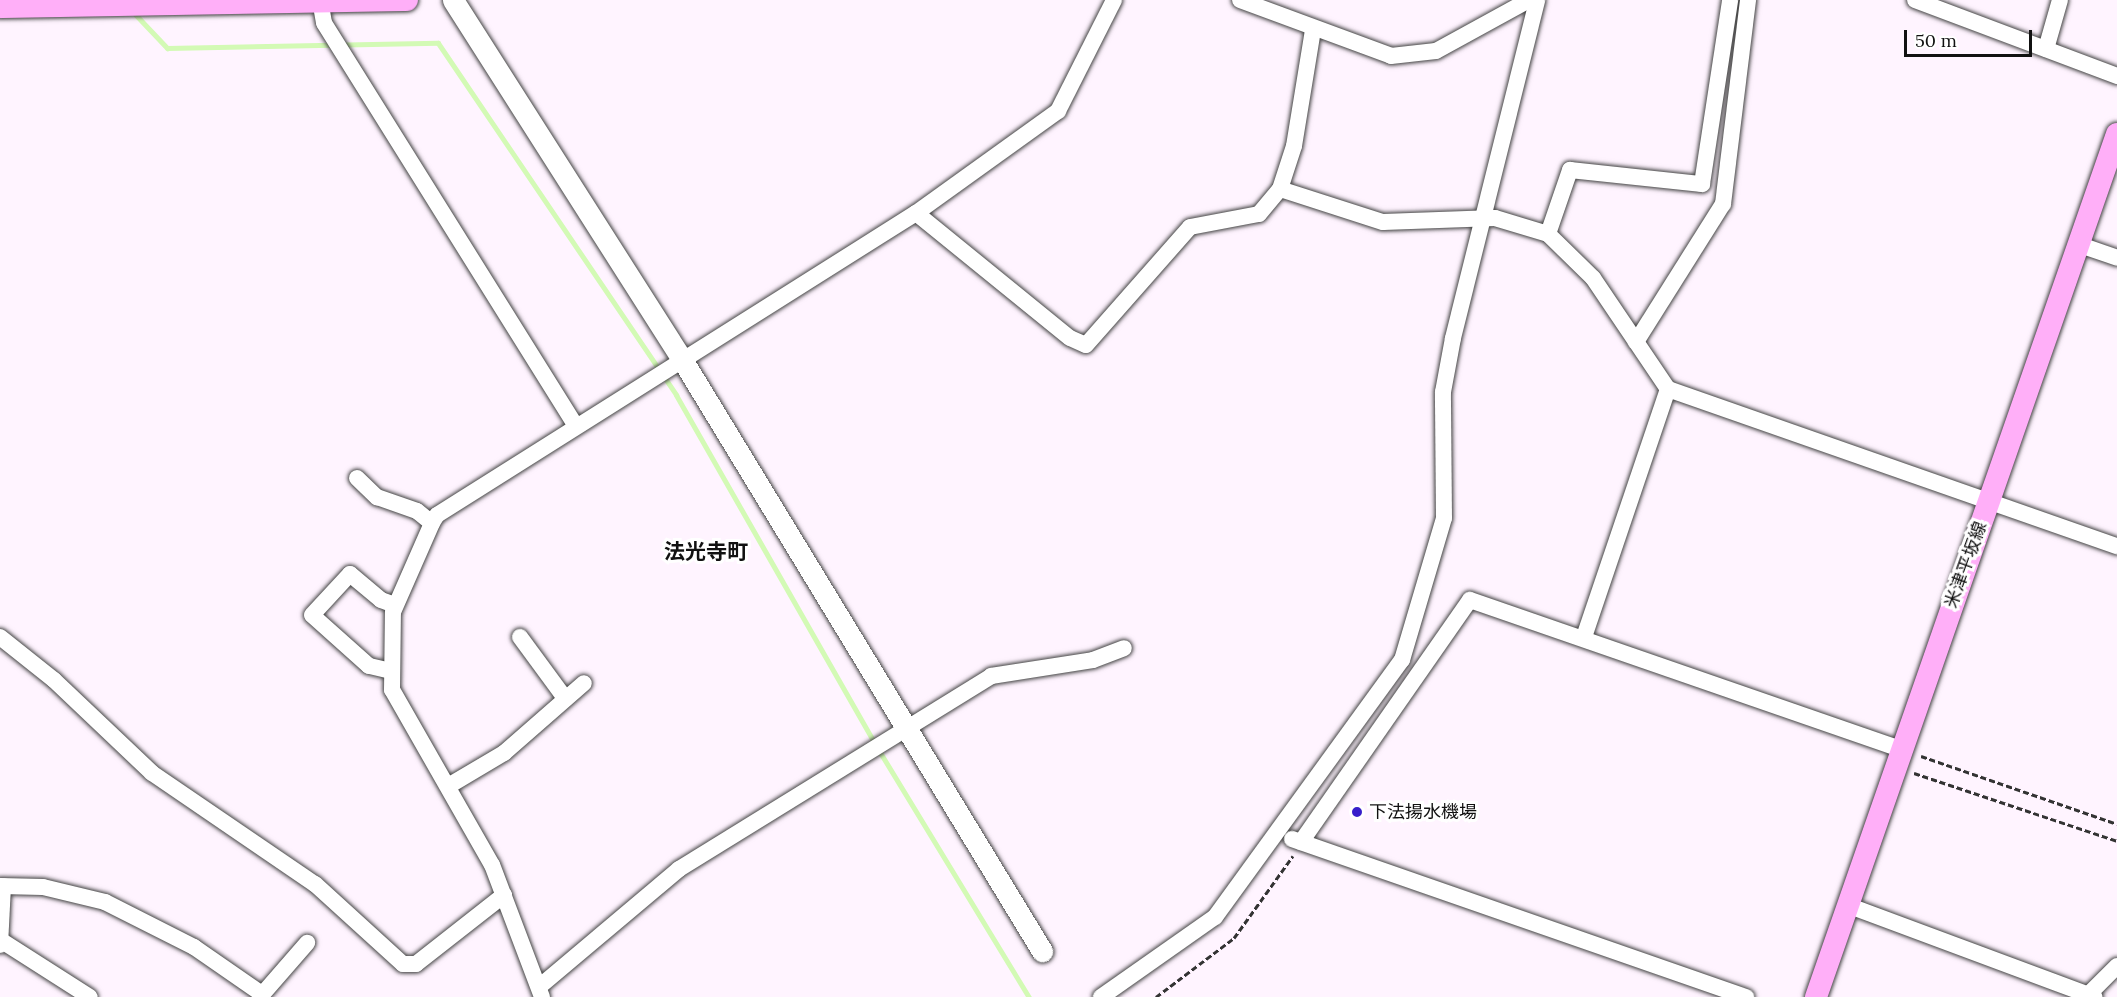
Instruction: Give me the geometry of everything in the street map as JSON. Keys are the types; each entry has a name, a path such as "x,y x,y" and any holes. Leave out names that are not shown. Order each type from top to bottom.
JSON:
{"main road":[{"path":"0,7 407,0"},
{"name":"米津平坂線","path":"1816,997 2117,134"}],"street":[{"path":"453,0 683,361 906,731 1042,951"},
{"path":"1114,0 1058,111 916,213 437,515 395,605 391,671 392,690 450,785 504,895 540,992 679,869 906,731 991,676 1093,660 1124,648"},
{"path":"1240,0 1313,30 1391,56 1419,56 1529,0"},
{"path":"1101,997 1210,922 1277,834 1406,650 1444,518 1443,392 1537,0"},
{"path":"1548,234 1570,170 1702,184 1730,0"},
{"path":"1636,342 1723,204 1748,0"},
{"path":"1915,0 2117,76"},
{"path":"2046,49 2060,0"},
{"path":"321,1 324,23 576,426"},
{"path":"916,213 1070,338 1086,345 1190,227 1258,214 1281,189 1294,146 1313,30"},
{"path":"1281,189 1383,222 1494,218 1548,234 1593,278 1668,389 1990,498 2117,546"},
{"path":"2080,245 2117,258"},
{"path":"1584,637 1668,389"},
{"path":"357,478 377,497 417,511 432,523"},
{"path":"391,671 369,666 312,615 350,574 381,600 395,605"},
{"path":"1301,842 1470,600 1584,637 1902,750"},
{"path":"0,637 54,680 152,773 315,884 403,964 416,964 504,895"},
{"path":"520,637 564,698"},
{"path":"450,785 504,753 564,698 584,683"},
{"path":"1277,834 1746,997"},
{"path":"90,997 1,943 1,886 42,887 105,902 194,947 261,996 307,943"},
{"path":"1847,905 2090,996 2117,966"}],"path":[{"path":"1902,750 2117,824"},
{"path":"1156,997 1234,938 1276,885 1301,842"}],"waterway":[{"path":"133,12 167,48 438,43 676,395 881,754 1029,997"}],"place":[{"name":"下法揚水機場","path":"1357,812"}],"district":[{"name":"法光寺町","path":"706,552"}]}
